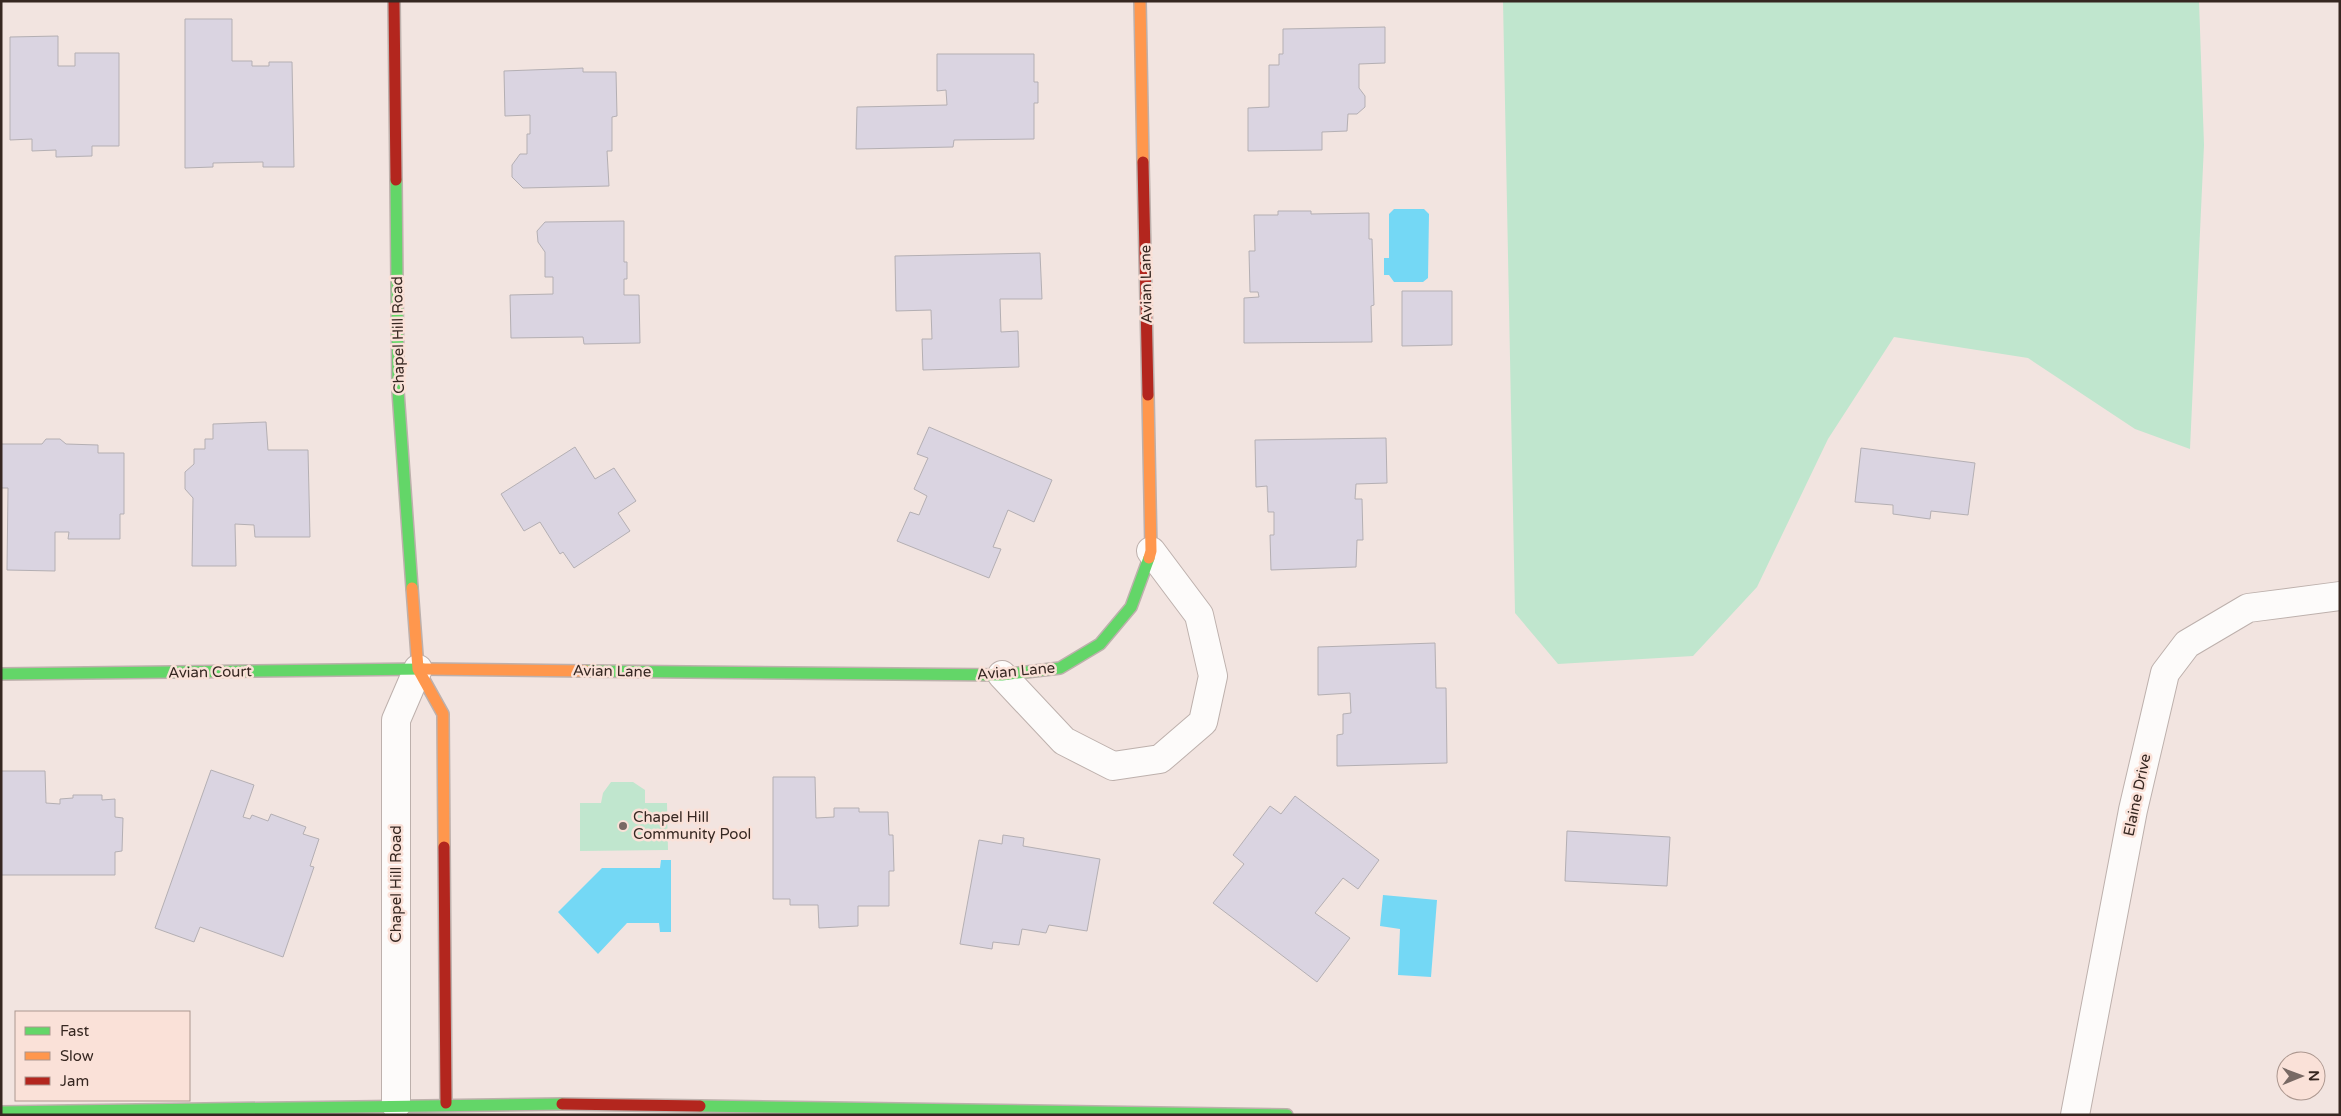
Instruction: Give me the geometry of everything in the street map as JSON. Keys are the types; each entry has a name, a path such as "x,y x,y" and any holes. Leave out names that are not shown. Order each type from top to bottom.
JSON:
{"street":[{"name":"Chapel Hill Road","path":"394,1 398,391 418,669 443,714 446,1103"},
{"name":"Avian Lane","path":"418,669 1002,676 1060,668 1100,644 1131,607 1151,552 1140,1"},
{"path":"1002,676 1064,741 1112,766 1160,759 1203,722 1213,676 1199,615 1151,552"},
{"name":"Elaine Drive","path":"2075,1115 2133,810 2165,673 2187,644 2248,608 2340,596"},
{"name":"Chapel Hill Road","path":"396,1105 396,720 418,669"},
{"name":"Avian Court","path":"1,674 418,669"},
{"path":"1,1112 158,1111 446,1103 539,1103 1287,1115"}],"green space":[{"path":"1503,1 2199,1 2204,145 2190,449 2135,429 2028,358 1894,337 1828,439 1757,587 1693,656 1558,664 1515,613"},
{"name":"Chapel Hill Community Pool","path":"611,782 633,782 645,790 645,803 667,803 668,850 580,851 580,803 601,803 603,793"}],"water":[{"path":"1394,209 1424,209 1429,214 1428,278 1423,282 1394,282 1389,275 1384,275 1384,258 1389,258 1389,214"},
{"path":"661,860 671,860 671,932 660,932 659,923 627,923 598,954 558,912 602,868 660,868"},
{"path":"1383,895 1437,900 1431,977 1398,975 1400,929 1380,926"}],"building":[{"path":"185,19 232,19 232,61 252,61 252,66 269,66 269,62 292,62 294,167 263,167 263,162 213,163 213,167 185,168"},
{"path":"1385,27 1385,63 1359,64 1359,88 1365,96 1365,107 1357,114 1348,114 1347,131 1322,132 1322,150 1248,151 1248,108 1269,107 1269,65 1279,65 1279,54 1283,54 1283,29"},
{"path":"58,36 58,66 75,66 75,53 119,53 119,146 92,146 92,156 56,157 56,150 32,151 32,139 10,140 10,37"},
{"path":"937,54 1034,54 1034,82 1038,82 1038,103 1034,103 1034,139 954,140 953,147 856,149 857,107 947,105 946,90 937,91"},
{"path":"583,68 583,72 616,72 617,116 612,117 612,151 607,151 609,186 523,188 512,177 512,165 520,154 527,154 527,134 530,134 530,115 505,116 504,71"},
{"path":"1278,211 1311,211 1311,214 1369,213 1369,239 1372,239 1374,305 1371,306 1372,342 1244,343 1244,298 1259,297 1258,292 1250,292 1249,251 1255,251 1254,215 1278,215"},
{"path":"624,221 624,262 627,262 627,279 624,279 624,295 639,295 640,343 584,344 583,337 511,338 510,295 553,294 553,277 545,277 545,252 538,242 537,231 545,222"},
{"path":"1040,253 1042,299 1000,299 1001,332 1018,331 1019,367 923,370 922,339 932,339 931,310 896,311 895,256"},
{"path":"1402,291 1452,291 1452,345 1402,346"},
{"path":"266,422 268,450 308,450 310,537 255,537 254,525 235,524 236,566 192,566 193,498 185,489 185,472 194,464 194,449 205,449 205,439 213,439 213,424"},
{"path":"929,427 1052,480 1034,522 1008,510 993,547 1001,549 989,578 897,541 910,512 919,515 927,496 914,489 928,458 917,454"},
{"path":"1386,438 1387,483 1356,484 1355,499 1362,499 1363,540 1357,540 1356,567 1271,570 1270,535 1274,535 1274,512 1268,512 1267,486 1256,487 1255,440"},
{"path":"46,439 60,439 66,444 98,445 98,453 124,453 124,514 120,514 120,539 68,539 69,532 55,532 55,571 7,570 8,488 1,488 1,444 42,444"},
{"path":"575,447 595,479 614,468 636,501 618,513 630,531 574,568 563,552 560,554 540,522 524,531 501,494"},
{"path":"1861,448 1975,463 1968,515 1931,511 1930,519 1893,514 1893,505 1855,502"},
{"path":"1435,643 1436,688 1446,688 1447,763 1337,766 1337,735 1343,734 1343,714 1351,713 1350,693 1318,695 1318,647"},
{"path":"211,770 254,785 243,817 250,819 252,815 268,821 271,814 306,827 303,834 319,839 310,866 314,867 283,957 200,927 194,942 155,928"},
{"path":"1,771 45,771 46,803 60,804 60,799 73,798 73,795 102,795 102,800 115,799 115,817 123,818 122,851 115,852 115,875 1,875"},
{"path":"773,777 815,777 816,818 834,817 834,808 859,808 859,812 888,812 889,835 893,835 894,871 889,871 889,906 858,906 858,926 819,928 818,905 790,905 790,899 773,899"},
{"path":"1295,796 1379,860 1358,889 1343,878 1315,913 1350,938 1317,982 1213,903 1244,864 1233,855 1270,806 1281,814"},
{"path":"1567,831 1670,837 1667,886 1565,881"},
{"path":"1003,835 1024,838 1023,846 1100,859 1087,931 1049,925 1046,933 1022,929 1019,945 993,942 992,949 960,944 979,840 1002,844"}],"traffic: fast":[{"path":"396,180 398,391 412,588"},
{"path":"586,671 1002,675 1060,668 1100,644 1131,607 1149,558"},
{"path":"1,674 423,669"},
{"path":"1,1112 562,1104"},
{"path":"700,1106 1287,1115"}],"traffic: slow":[{"path":"1140,1 1143,162"},
{"path":"1148,395 1151,551 1149,558"},
{"path":"412,588 418,669 443,714 444,847"},
{"path":"423,669 586,671"}],"traffic: jam":[{"path":"394,1 396,180"},
{"path":"1143,162 1148,395"},
{"path":"444,847 446,1103"},
{"path":"562,1104 700,1106"}],"place":[{"name":"Chapel Hill Community Pool","path":"623,826"}]}
